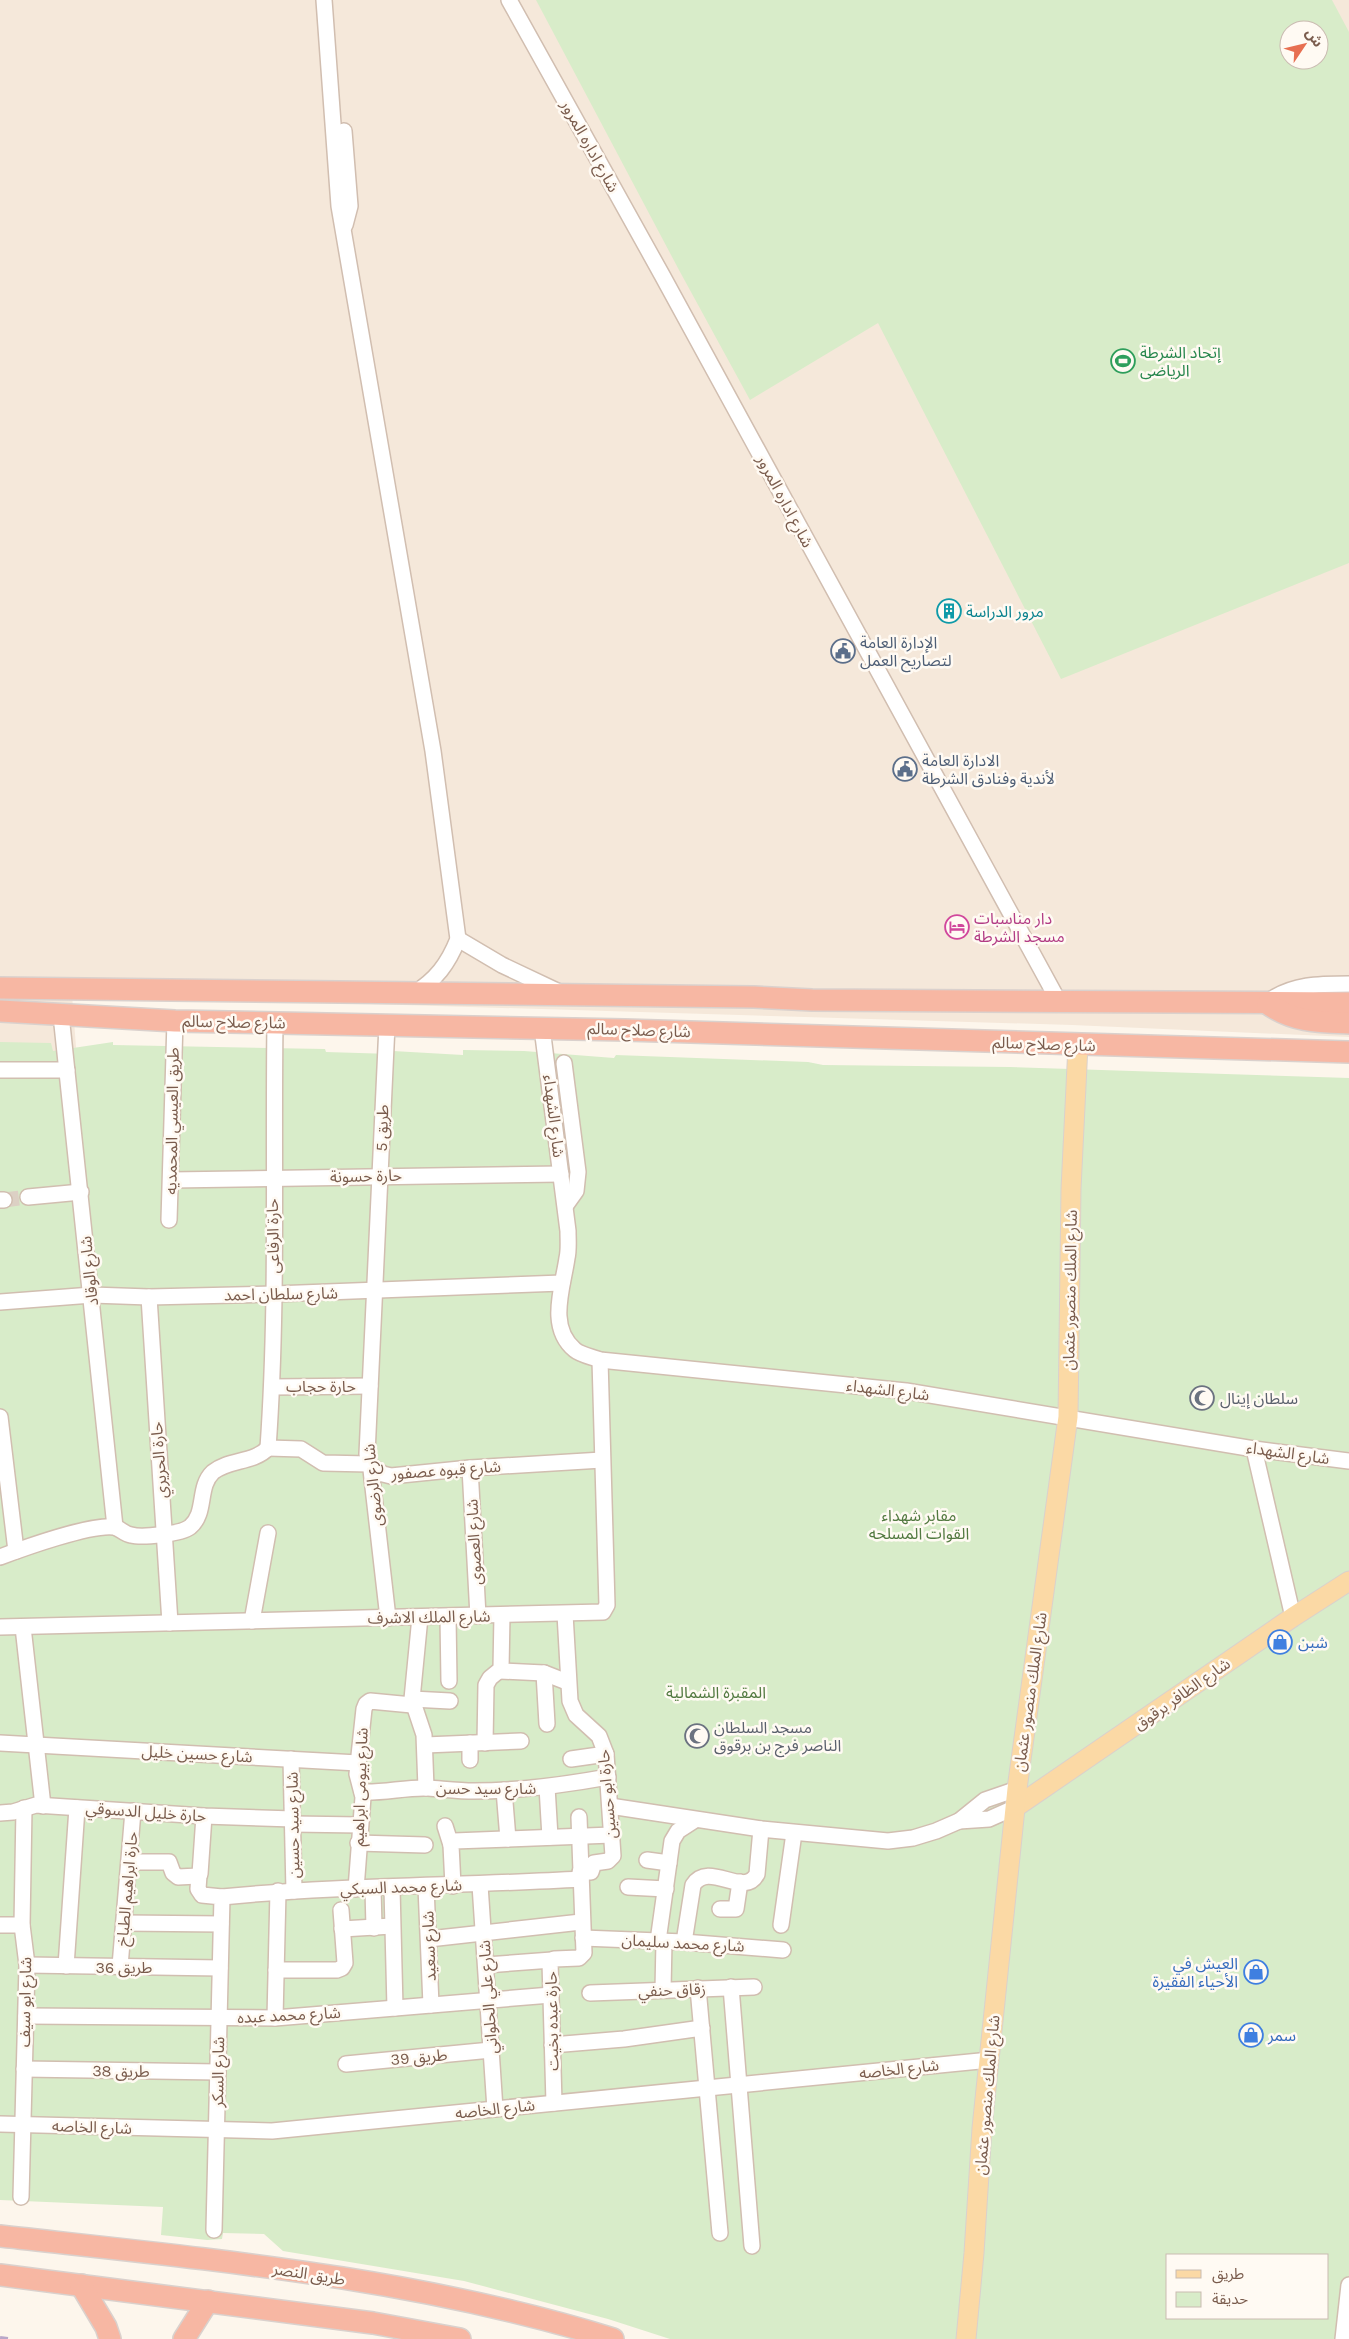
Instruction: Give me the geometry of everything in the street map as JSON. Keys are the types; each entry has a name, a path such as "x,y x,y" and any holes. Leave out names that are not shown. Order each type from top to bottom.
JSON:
{"highway":[{"name":"شارع صلاح سالم","path":"3,985 412,994 754,997 812,1000 1349,1003"},
{"path":"1266,1003 1296,1018 1315,1022 1349,1023"},
{"name":"شارع صلاح سالم","path":"0,1011 175,1021 542,1028 1349,1052"},
{"path":"1279,1051 1299,1062 1349,1066"},
{"name":"طريق النصر","path":"0,2236 269,2267 433,2294 559,2322 612,2339"},
{"path":"0,2275 373,2323 460,2339"},
{"path":"81,2285 106,2327 110,2339"},
{"path":"184,2339 208,2301"}],"main road":[{"name":"شارع الملك منصور عثمان","path":"966,2339 976,2227 982,2128 1016,1798 1068,1417 1071,1189 1078,1045"},
{"name":"شارع الظافر برقوق","path":"1016,1798 1349,1581"}],"street":[{"path":"324,0 338,195 433,751 458,939 451,956 441,972 428,985 412,994"},
{"path":"334,0 349,194 349,212 344,228"},
{"name":"شارع اداره المرور","path":"510,0 1060,1002"},
{"path":"458,939 525,977 568,995"},
{"path":"1266,1003 1284,992 1302,986 1349,984"},
{"name":"شارع الوقاد","path":"61,1015 115,1527"},
{"name":"طريق العيسي المحمديه","path":"169,1220 175,1021"},
{"name":"حارة الرفاعى","path":"268,1448 273,1387 274,1023"},
{"name":"طريق 5","path":"374,1291 386,1025"},
{"name":"شارع الشهداء","path":"542,1028 566,1205 567,1258 558,1316 561,1331 575,1350 600,1360 906,1391 1254,1449 1349,1461"},
{"name":"شارع الشهداء","path":"564,1063 578,1172 576,1191 566,1205"},
{"path":"0,1070 67,1070"},
{"name":"حارة حسونة","path":"171,1180 561,1174"},
{"path":"28,1197 81,1192"},
{"name":"شارع سلطان احمد","path":"0,1302 92,1295 274,1294 562,1283"},
{"name":"شارع الرضوى","path":"374,1291 367,1454 388,1618"},
{"name":"حارة الحريري","path":"148,1296 170,1623"},
{"name":"شارع الملك الاشرف","path":"0,1627 565,1614 599,1613 606,1610 600,1360"},
{"name":"حارة حجاب","path":"273,1387 370,1386"},
{"path":"0,1417 3,1470 16,1551"},
{"path":"0,1556 82,1531 115,1527 124,1533 134,1536 181,1532 190,1528 196,1521 204,1485 214,1471 258,1456 268,1448"},
{"name":"شارع قبوه عصفور","path":"268,1448 301,1449 323,1463 369,1464 376,1470 391,1476 470,1468 602,1460"},
{"path":"1254,1449 1293,1617"},
{"name":"شارع العصوى","path":"470,1468 478,1616"},
{"path":"252,1621 268,1533"},
{"name":"حارة ابو حسين","path":"565,1614 567,1682 576,1716 599,1736 606,1754 612,1835 612,1858 608,1861 596,1862 590,1872 581,1876"},
{"path":"500,1671 502,1615"},
{"path":"420,1617 412,1702 421,1725 425,1746 426,1788"},
{"path":"448,1617 449,1681"},
{"path":"23,1627 43,1806"},
{"path":"470,1760 478,1743 486,1685 490,1678 500,1671 544,1673 567,1682"},
{"path":"544,1673 547,1724"},
{"name":"شارع بيومى ابراهيم","path":"356,1889 362,1792 358,1774 358,1763 366,1704 370,1701 412,1702"},
{"path":"412,1702 450,1701"},
{"path":"425,1746 520,1741"},
{"name":"شارع حسين خليل","path":"0,1743 358,1763"},
{"path":"570,1759 606,1754"},
{"name":"شارع سيد حسين","path":"292,1759 294,1891"},
{"name":"شارع سيد حسن","path":"362,1792 381,1793 426,1788 504,1790 547,1787 608,1777"},
{"path":"547,1787 550,1837"},
{"path":"504,1790 508,1839"},
{"path":"610,1806 761,1829 888,1841 928,1833 959,1821 989,1819 1016,1798"},
{"name":"حارة خليل الدسوقي","path":"0,1813 13,1812 36,1805 360,1825"},
{"name":"شارع ابو سيف","path":"21,2196 27,1965 22,1925 24,1808"},
{"path":"66,1966 77,1808"},
{"name":"حارة ابراهيم الطباخ","path":"120,1966 133,1811"},
{"path":"204,1816 198,1889 202,1895 222,1897"},
{"name":"حارة عبده بخيت","path":"554,2103 550,1965 552,1960 582,1956 579,1817"},
{"path":"663,1990 661,1941 674,1835 695,1820"},
{"path":"445,1826 451,1845 453,1886"},
{"path":"684,1942 693,1885 696,1880 707,1875 740,1882 750,1882 757,1874 761,1829"},
{"path":"781,1925 794,1833"},
{"path":"451,1845 456,1840 612,1835"},
{"path":"358,1843 425,1845"},
{"path":"647,1860 669,1864"},
{"path":"129,1862 168,1862 173,1873 178,1877 199,1875"},
{"name":"شارع محمد السبكي","path":"222,1897 278,1891 480,1885 581,1876"},
{"path":"720,1909 736,1909 740,1882"},
{"name":"شارع علي الحلواني","path":"480,1885 495,2109"},
{"path":"628,1886 666,1889"},
{"name":"شارع سعيد","path":"426,1887 431,2005"},
{"path":"373,1888 374,1928"},
{"path":"392,1888 395,2008"},
{"path":"275,2018 278,1891"},
{"name":"شارع السكر","path":"214,2230 222,1897"},
{"path":"276,1970 342,1968 345,1963 341,1910"},
{"path":"428,1939 582,1922"},
{"path":"124,1923 221,1924"},
{"path":"0,1925 22,1925"},
{"path":"342,1929 392,1926"},
{"name":"شارع محمد سليمان","path":"583,1938 684,1942 783,1950"},
{"path":"486,1964 552,1960"},
{"name":"طريق 36","path":"27,1965 220,1968"},
{"name":"زقاق حنفي","path":"590,1993 754,1986"},
{"path":"731,1987 752,2246"},
{"path":"698,1988 720,2233"},
{"name":"شارع محمد عبده","path":"26,2016 275,2018 551,1995"},
{"path":"552,2045 624,2039 702,2028"},
{"name":"طريق 39","path":"346,2064 491,2050"},
{"name":"شارع الخاصه","path":"0,2124 272,2131 990,2060"},
{"name":"طريق 38","path":"24,2069 218,2072"},
{"path":"1343,2339 1349,2285"}],"shaded area":[{"path":"0,0 1349,0 1349,1037 1072,1025 72,995 95,1293 0,1552"}],"green space":[{"name":"إتحاد الشرطة الرياضى","path":"536,0 1332,0 1349,32 1349,563 1061,679 878,323 750,400"},
{"name":"المقبرة الشمالية","path":"0,1042 51,1043 53,1051 113,1042 113,1045 325,1049 326,1052 392,1054 393,1051 463,1055 463,1050 524,1051 614,1058 616,1055 808,1062 823,1065 1010,1067 1349,1078 1349,2339 670,2339 608,2319 464,2281 283,2251 264,2234 223,2233 222,2239 207,2240 161,2235 163,2207 0,2200"}],"tunnel":[{"path":"4,1200 28,1197"}],"railway":[{"path":"0,2338 8,2339"}],"place":[{"name":"إتحاد الشرطة الرياضى","path":"1123,361"},
{"name":"مرور الدراسة","path":"949,611"},
{"name":"الإدارة العامة لتصاريح العمل","path":"843,651"},
{"name":"الادارة العامة لأندية وفنادق الشرطة","path":"905,769"},
{"name":"دار مناسبات مسجد الشرطة","path":"957,927"},
{"name":"سلطان إينال","path":"1202,1398"},
{"name":"شبن","path":"1280,1642"},
{"name":"مسجد السلطان الناصر فرج بن برقوق","path":"697,1736"},
{"name":"العيش في الأحياء الفقيرة","path":"1256,1972"},
{"name":"سمر","path":"1251,2035"}],"park label":[{"name":"مقابر شهداء القوات المسلحه","path":"919,1524"}]}
